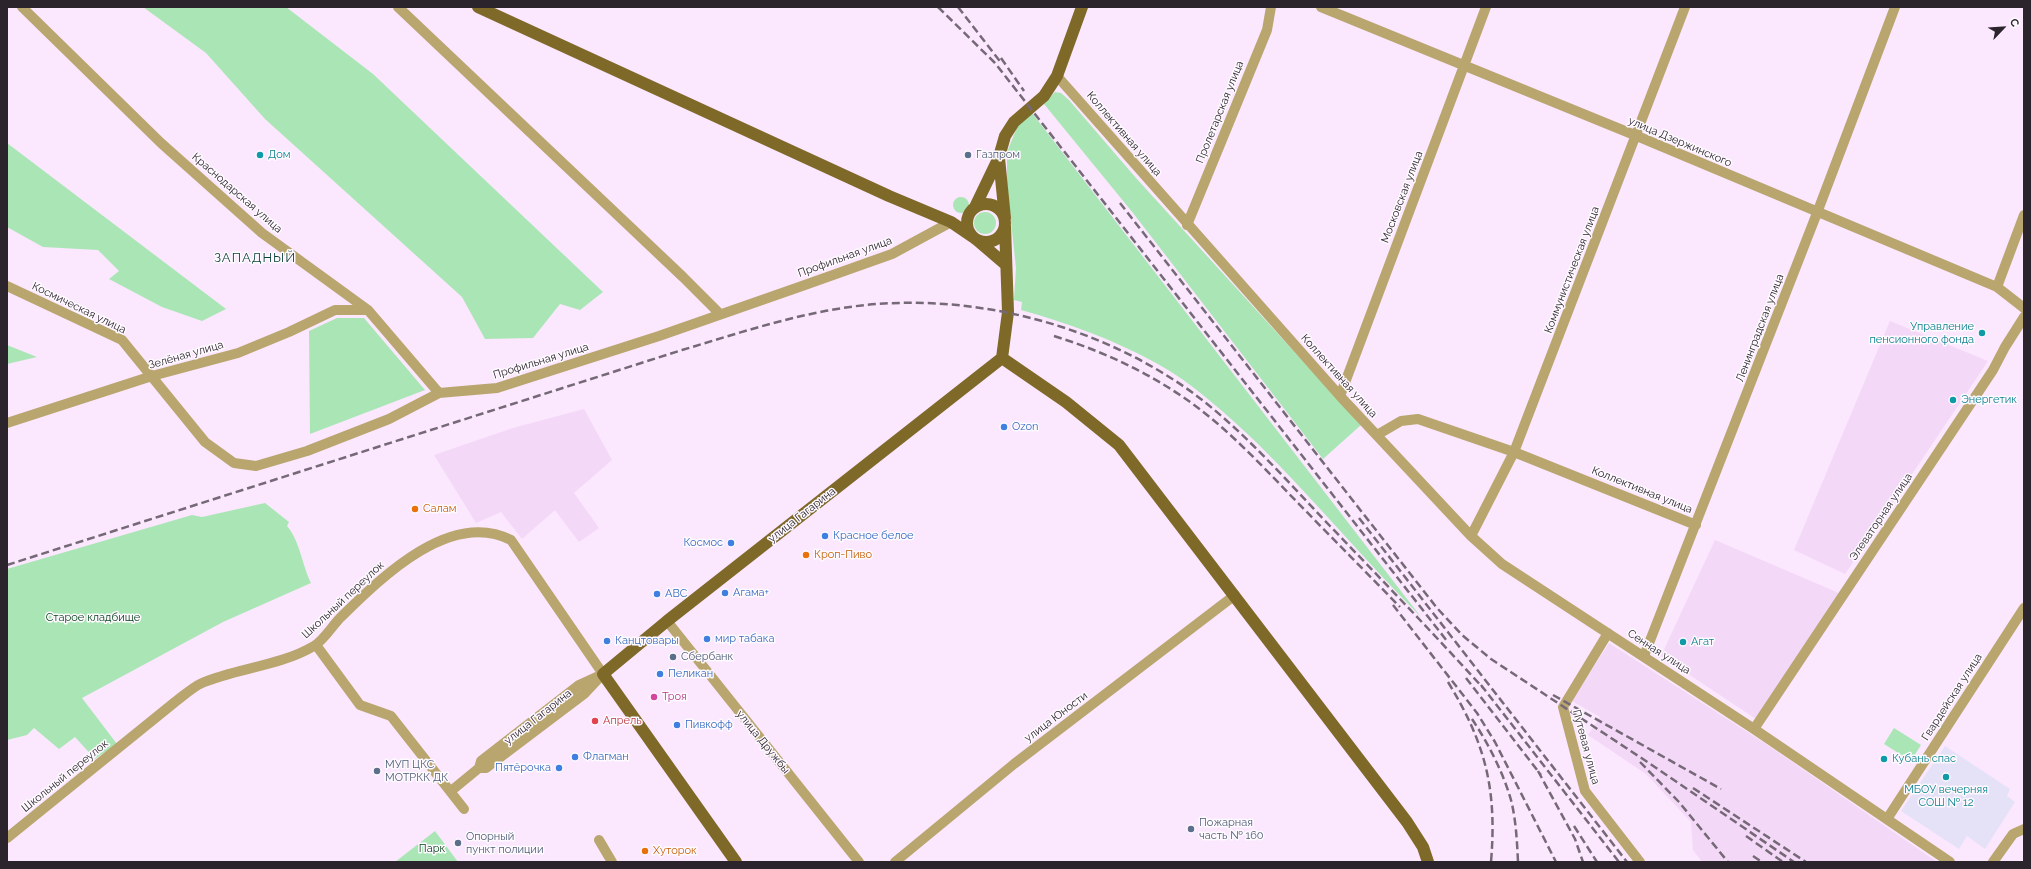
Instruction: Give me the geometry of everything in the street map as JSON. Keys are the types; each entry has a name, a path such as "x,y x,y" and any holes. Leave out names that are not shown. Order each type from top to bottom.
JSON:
{"main road":[{"path":"478,7 889,196 951,222 974,238 1005,264"},
{"path":"951,222 972,211 985,204 994,206 1001,212 1005,223 1001,234 994,240 985,242 974,238 967,226 972,211 999,157 1005,136 1014,122 1044,96 1057,76 1082,7"},
{"path":"999,157 1005,223 1005,264 1008,312 1002,358 1066,402 1119,445 1407,822 1423,847 1428,862"},
{"name":"улица Гагарина","path":"603,674 667,621 1002,358"},
{"path":"603,674 736,862"}],"street":[{"name":"Краснодарская улица","path":"22,7 161,143 262,233 368,310 439,393"},
{"path":"398,7 720,314"},
{"name":"Пролетарская улица","path":"1187,225 1267,30 1271,7"},
{"name":"улица Дзержинского","path":"1321,7 1637,136 1817,213 1997,287 2024,308"},
{"name":"Московская улица","path":"1340,396 1486,7"},
{"name":"Коммунистическая улица","path":"1471,536 1514,452 1637,136 1685,7"},
{"name":"Ленинградская улица","path":"1644,656 1817,213 1895,7"},
{"name":"Коллективная улица","path":"1057,76 1187,225 1340,396 1377,435 1401,421 1418,419 1514,452 1696,525"},
{"path":"1997,287 2024,215"},
{"name":"Профильная улица","path":"234,463 256,466 307,451 389,419 439,393 497,388 720,314 892,254 951,222"},
{"name":"Космическая улица","path":"7,286 122,340 205,442 234,463"},
{"name":"Зелёная улица","path":"7,423 152,376 238,353 289,332 335,310 368,310"},
{"name":"Элеваторная улица","path":"1754,729 1993,370 2004,347 2024,317"},
{"name":"Сенная улица","path":"1377,435 1471,536 1502,564 1754,729 1950,862"},
{"name":"Школьный переулок","path":"7,838 175,702 201,684 279,660 316,645 369,590 398,564 428,546 453,537 479,533 503,536 512,540 603,674"},
{"name":"улица Юности","path":"895,862 1014,764 1235,596"},
{"name":"Гвардейская улица","path":"1887,819 2024,608"},
{"name":"улица Дружбы","path":"667,621 859,862"},
{"name":"Путевая улица","path":"1608,633 1563,707 1585,791 1640,862"},
{"path":"316,645 360,705 391,716 464,809"},
{"name":"улица Гагарина","path":"451,791 479,768 486,768 584,694 603,674"},
{"path":"1993,862 2013,834 2024,829"},
{"path":"598,840 612,862"}],"shaded area":[{"path":"1890,321 1988,361 1845,574 1794,550"},
{"path":"584,409 612,460 574,493 599,528 579,542 555,510 522,539 501,512 476,523 434,455 513,428"},
{"path":"1715,540 1841,594 1756,719 1661,656"},
{"path":"1609,643 1769,746 1937,862 1702,862 1693,850 1691,822 1646,774 1588,735 1600,717 1572,701"},
{"path":"1945,746 2010,789 2007,796 2015,802 1985,849 1967,836 1959,849 1901,811"}],"green space":[{"path":"143,7 286,7 373,74 603,292 580,310 560,304 533,338 485,339 462,297 265,119 206,53"},
{"path":"1055,92 1061,93 1069,100 1136,178 1361,425 1323,459 1133,213 1044,104"},
{"path":"1032,113 1421,617 1278,464 1233,421 1196,389 1170,371 1123,346 1056,320 1021,310 1022,302 1014,300 1016,268 1007,184 1007,152 1018,125"},
{"path":"7,143 226,309 202,321 162,307 109,279 119,271 98,250 43,247 7,227"},
{"path":"961,197 968,202 969,205 964,212 961,213 954,208 953,205 958,198"},
{"path":"985,212 993,215 996,223 993,231 985,234 977,231 974,223 977,215"},
{"path":"337,318 364,318 425,390 310,434 309,331"},
{"path":"7,345 37,357 7,364"},
{"name":"Старое кладбище","path":"265,503 289,522 287,526 298,546 311,583 223,622 82,698 117,744 95,759 75,737 59,749 34,728 27,735 7,740 7,569 192,515 202,517"},
{"path":"1894,728 1921,745 1911,761 1884,744"},
{"name":"Парк","path":"435,831 458,862 395,862"}],"railway":[{"path":"938,7 995,63 1447,641"},
{"path":"958,7 1002,64"},
{"path":"1001,58 1024,91"},
{"path":"1120,203 1437,608 1462,635 1491,659 1649,763 1794,862"},
{"path":"7,565 754,328 827,311 877,304 918,303 960,305 1042,321 1082,334 1121,351 1158,370 1193,393 1230,423 1264,456 1484,689"},
{"path":"1054,336 1087,347 1119,361 1150,377 1196,406 1227,432 1256,460 1400,607"},
{"path":"1359,518 1627,862"},
{"path":"1393,605 1477,713 1495,742 1556,862"},
{"path":"1466,678 1541,775"},
{"path":"1448,682 1472,726 1486,768 1492,812 1491,862"},
{"path":"1481,685 1619,862"},
{"path":"1553,695 1721,789"},
{"path":"1472,719 1484,738 1508,789 1514,815 1518,862"},
{"path":"1640,762 1679,802 1728,862"},
{"path":"1538,771 1575,839 1583,862"},
{"path":"1693,788 1806,862"},
{"path":"1574,826 1597,862"},
{"path":"1746,836 1783,862"},
{"path":"1753,856 1762,862"}],"place":[{"name":"Дом","path":"260,155"},
{"name":"Газпром","path":"968,155"},
{"name":"Управление пенсионного фонда","path":"1982,333"},
{"name":"Энергетик","path":"1953,400"},
{"name":"Ozon","path":"1004,427"},
{"name":"Салам","path":"415,509"},
{"name":"Красное белое","path":"825,536"},
{"name":"Космос","path":"731,543"},
{"name":"Кроп-Пиво","path":"806,555"},
{"name":"Агама+","path":"725,593"},
{"name":"ABC","path":"657,594"},
{"name":"мир табака","path":"707,639"},
{"name":"Канцтовары","path":"607,641"},
{"name":"Агат","path":"1683,642"},
{"name":"Сбербанк","path":"673,657"},
{"name":"Пеликан","path":"660,674"},
{"name":"Троя","path":"654,697"},
{"name":"Апрель","path":"595,721"},
{"name":"Пивкофф","path":"677,725"},
{"name":"Флагман","path":"575,757"},
{"name":"Кубань спас","path":"1884,759"},
{"name":"Пятёрочка","path":"559,768"},
{"name":"МУП ЦКС МОТРКК ДК","path":"377,771"},
{"name":"МБОУ вечерняя СОШ № 12","path":"1946,777"},
{"name":"Пожарная часть № 160","path":"1191,829"},
{"name":"Опорный пункт полиции","path":"458,843"},
{"name":"Хуторок","path":"645,851"}],"district":[{"name":"ЗАПАДНЫЙ","path":"255,258"}]}
